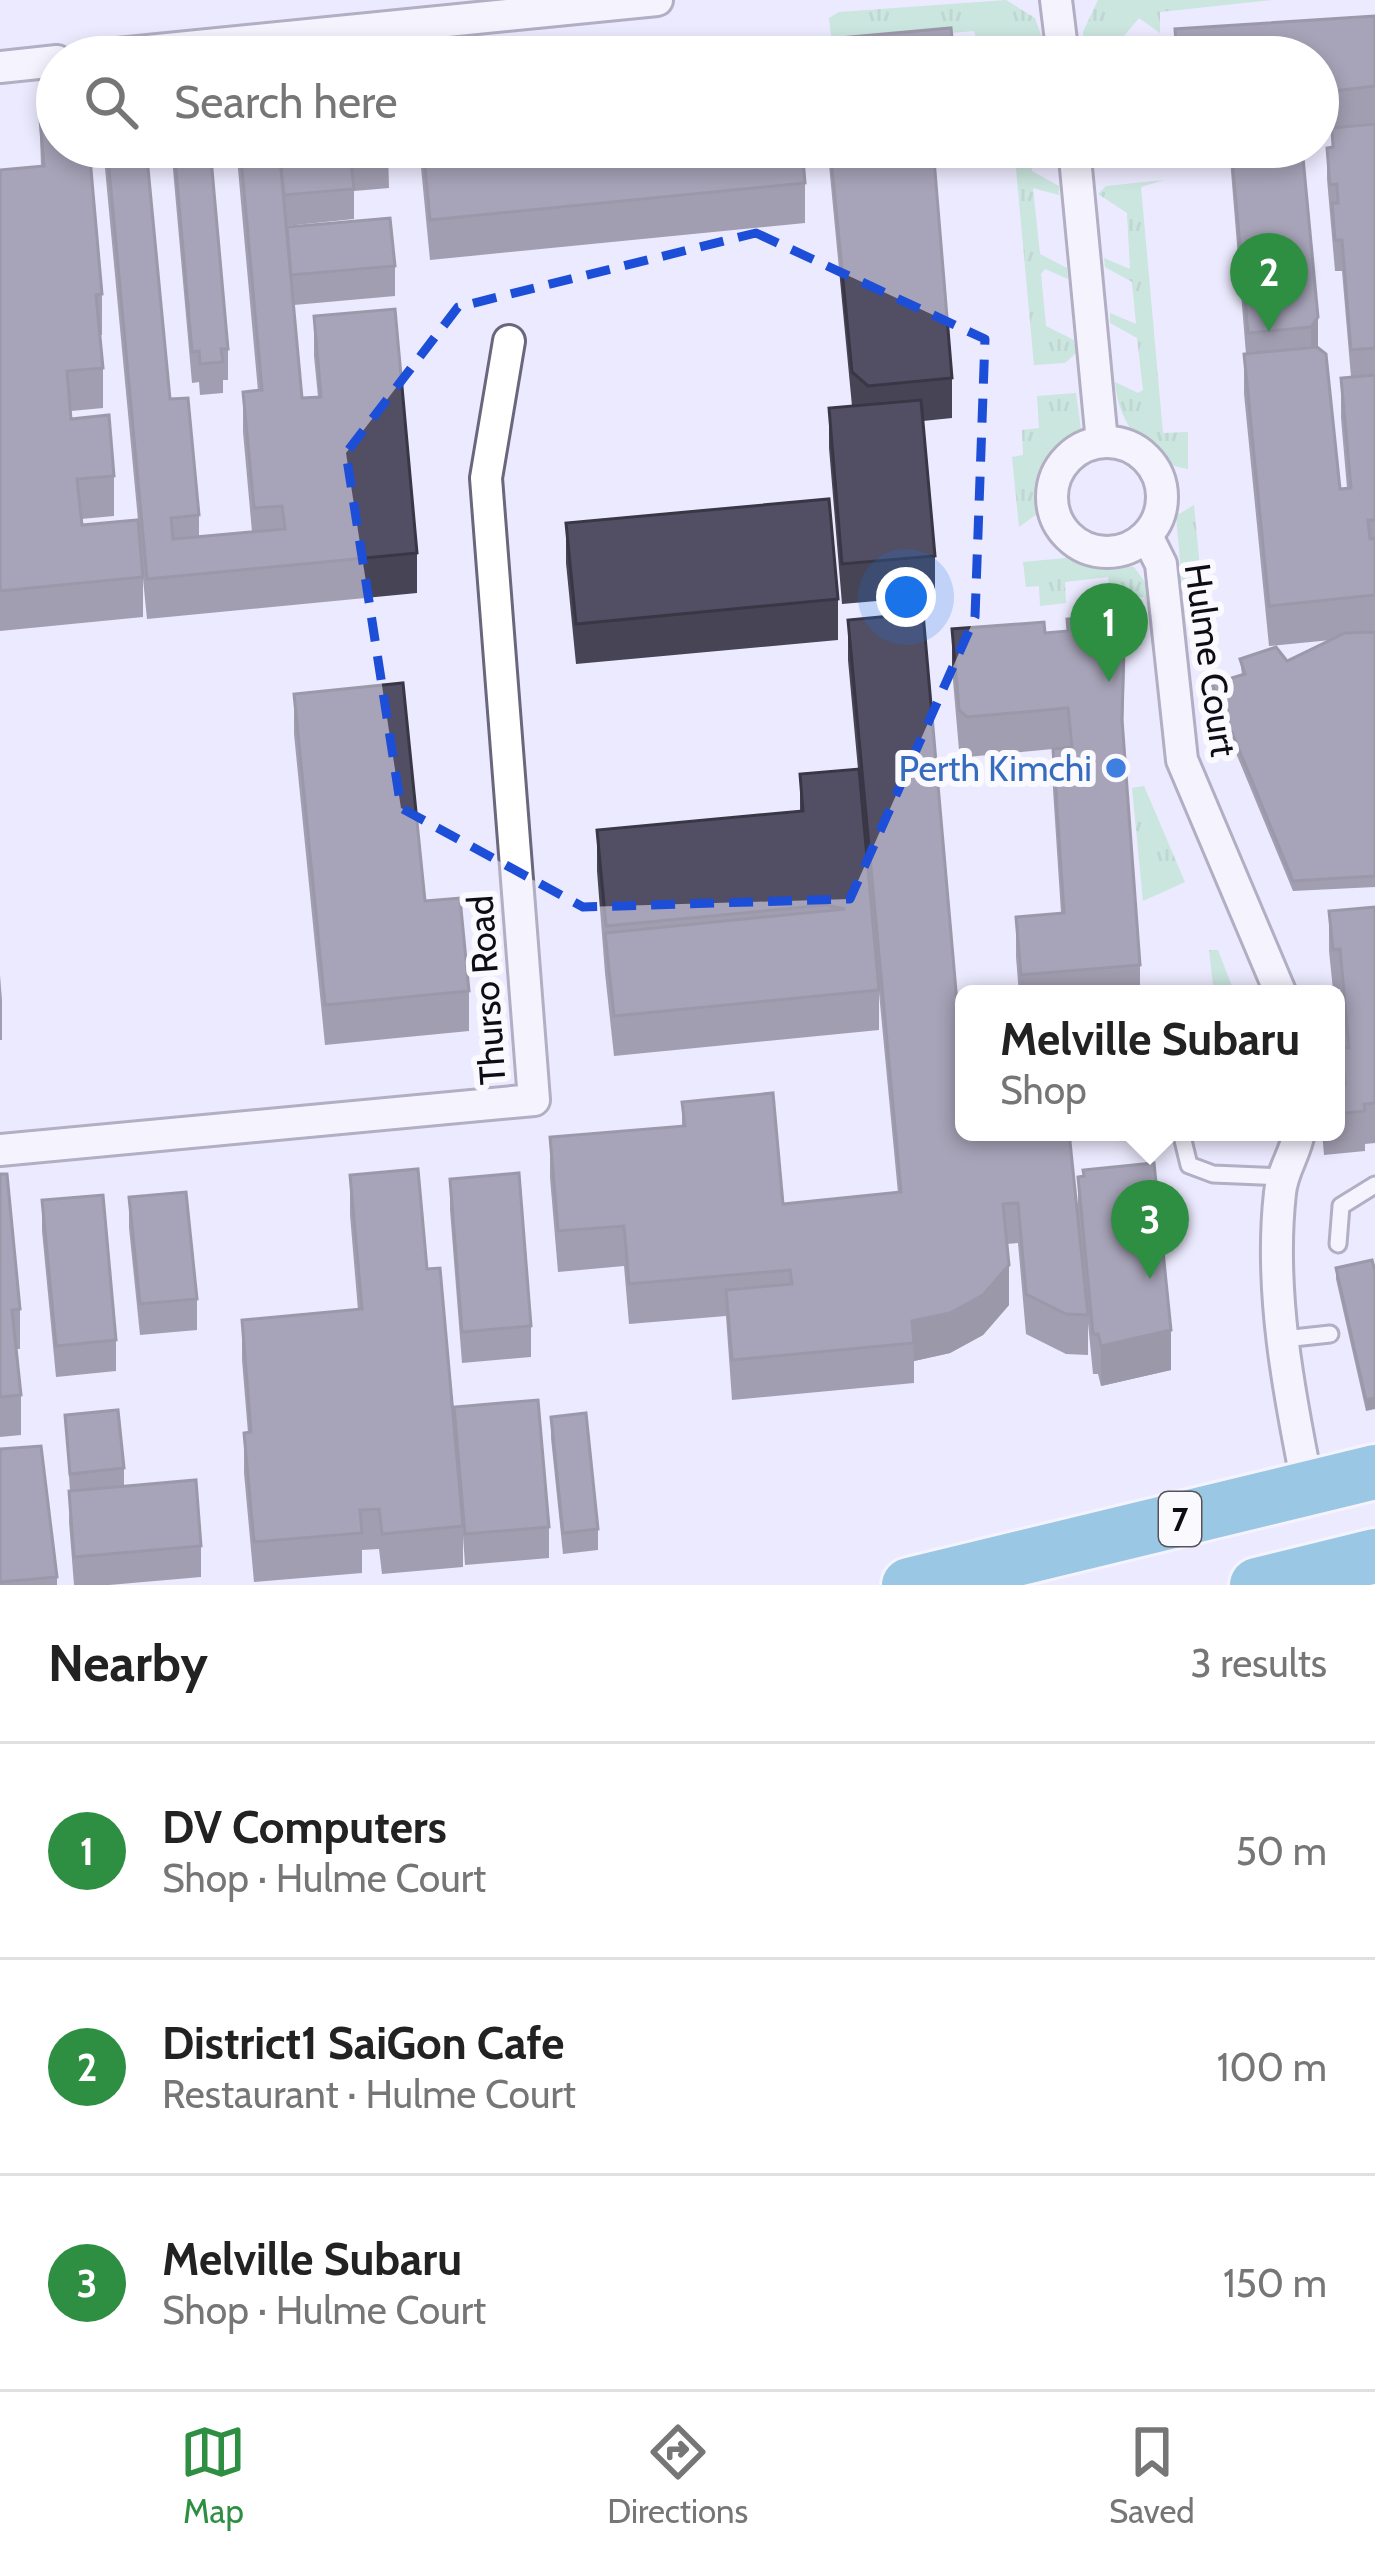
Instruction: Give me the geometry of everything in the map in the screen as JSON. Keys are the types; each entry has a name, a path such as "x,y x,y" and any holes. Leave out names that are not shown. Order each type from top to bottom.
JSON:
{"highway":[{"name":"7","path":"909,1585 1375,1472"},
{"path":"1257,1585 1375,1556"}],"street":[{"path":"298,36 658,0"},
{"path":"1056,0 1060,36"},
{"path":"0,67 36,63"},
{"path":"1076,168 1102,442"},
{"name":"Thurso Road","path":"0,1150 533,1100 486,478 508,341"},
{"path":"1102,442 1134,449 1157,472 1163,501 1147,536 1118,551 1085,548 1071,540 1054,513 1052,497 1061,466 1072,454 1102,442"},
{"name":"Hulme Court","path":"1147,536 1161,564 1182,760 1277,985"},
{"path":"1296,1141 1282,1177 1278,1215 1284,1339 1308,1489"}],"lane":[{"path":"1183,1141 1189,1165 1204,1172 1282,1177"},
{"path":"1338,1244 1341,1206 1375,1185"},
{"path":"1284,1339 1330,1334"}],"highlighted area":[{"path":"756,233 985,339 975,617 850,899 583,907 401,808 346,453 458,307"}],"green space":[{"path":"1006,0 1035,18 1041,36 975,36 974,31 831,36 829,18 839,12"},
{"path":"1098,0 1272,0 1160,12 1160,33 1139,18 1124,36 1083,36"},
{"path":"1016,168 1032,168 1059,186 1059,195 1033,188 1040,254 1067,268 1068,279 1045,269 1041,274 1046,326 1074,340 1076,353 1065,363 1034,365"},
{"path":"1164,180 1141,187 1163,433 1188,432 1188,469 1147,449 1121,411 1115,382 1138,393 1143,390 1137,338 1110,323 1110,313 1136,324 1132,282 1105,267 1104,258 1130,269 1127,213 1098,194 1106,186"},
{"path":"1076,393 1081,429 1048,470 1041,511 1019,527 1012,457 1023,455 1022,430 1039,428 1037,396"},
{"path":"1194,505 1201,580 1193,591 1182,583 1176,516"},
{"path":"1075,557 1134,567 1147,585 1151,619 1144,597 1111,598 1108,577 1065,582 1066,603 1040,606 1039,586 1026,587 1023,562"},
{"path":"1144,786 1185,882 1143,901 1132,788"},
{"path":"1209,950 1218,950 1232,985 1213,985"}],"building":[{"path":"1375,16 1375,86 1339,90 1339,36 1176,36 1175,29"},
{"path":"951,28 952,36 861,36"},
{"path":"1375,124 1375,348 1351,350 1342,240 1335,240 1332,203 1338,203 1337,184 1330,185 1329,168 1339,168 1339,127"},
{"path":"91,168 103,368 67,371 71,419 109,415 114,476 77,479 82,525 138,520 143,577 0,591 0,170"},
{"path":"109,168 148,168 170,399 188,398 199,515 171,518 173,539 285,529 282,506 254,508 243,392 262,390 242,168 281,168 302,398 321,397 314,316 395,309 417,553 147,579"},
{"path":"176,168 212,168 228,349 221,349 223,362 200,364 199,351 192,352"},
{"path":"281,168 352,168 354,189 284,195"},
{"path":"425,168 804,168 805,183 430,220"},
{"path":"832,168 935,168 952,378 868,386 852,372"},
{"path":"1233,168 1304,168 1318,317 1311,327 1248,333"},
{"path":"390,218 395,266 291,275 287,227"},
{"path":"1317,347 1326,354 1340,489 1351,488 1341,378 1375,375 1375,520 1368,520 1370,539 1375,538 1375,595 1269,606 1244,354"},
{"path":"921,400 935,556 842,564 829,408"},
{"path":"829,499 838,599 576,624 566,523"},
{"path":"923,613 955,985 955,1141 1070,1141 1088,1315 1066,1314 1026,1294 1018,1203 1003,1204 1009,1265 983,1295 950,1313 912,1321 914,1343 732,1360 726,1290 792,1284 790,1270 629,1284 624,1226 558,1231 550,1137 685,1126 682,1102 773,1093 783,1204 901,1192 848,620"},
{"path":"1125,614 1122,719 1140,965 1021,975 1016,917 1064,913 1053,749 1072,747 1068,708 967,717 959,710 952,629 1044,622 1045,633 1068,631 1067,619"},
{"path":"1375,632 1375,876 1293,881 1212,684 1245,674 1240,659 1276,647 1287,661 1345,633"},
{"path":"403,683 425,901 460,898 469,991 325,1005 294,694"},
{"path":"859,769 879,990 614,1016 605,933 845,909 826,905 606,926 597,830 803,811 800,774"},
{"path":"1375,907 1375,1103 1364,1104 1365,1111 1345,1113 1345,1048 1349,1048 1345,985 1340,949 1333,950 1329,911"},
{"path":"1154,1163 1171,1330 1101,1346 1098,1334 1093,1334 1078,1177 1084,1176 1083,1170"},
{"path":"418,1169 427,1269 440,1268 463,1526 382,1534 379,1509 360,1510 362,1533 254,1542 244,1433 251,1432 242,1320 362,1309 350,1175"},
{"path":"519,1173 531,1326 462,1332 450,1179"},
{"path":"0,1174 7,1174 20,1309 12,1310 21,1395 0,1397"},
{"path":"186,1192 197,1299 140,1304 129,1197"},
{"path":"103,1195 116,1340 56,1346 42,1200"},
{"path":"1372,1260 1375,1398 1366,1400 1336,1268"},
{"path":"538,1400 549,1527 465,1534 454,1407"},
{"path":"118,1410 124,1468 70,1474 65,1415"},
{"path":"586,1413 598,1529 563,1533 551,1417"},
{"path":"41,1446 57,1577 0,1582 0,1449"},
{"path":"196,1480 201,1546 74,1557 69,1491"}],"place":[{"name":"District1 SaiGon Cafe","path":"1269,332"},
{"name":"DV Computers","path":"1109,682"},
{"name":"Perth Kimchi","path":"1116,768"},
{"name":"Melville Subaru","path":"1150,1279"}]}
